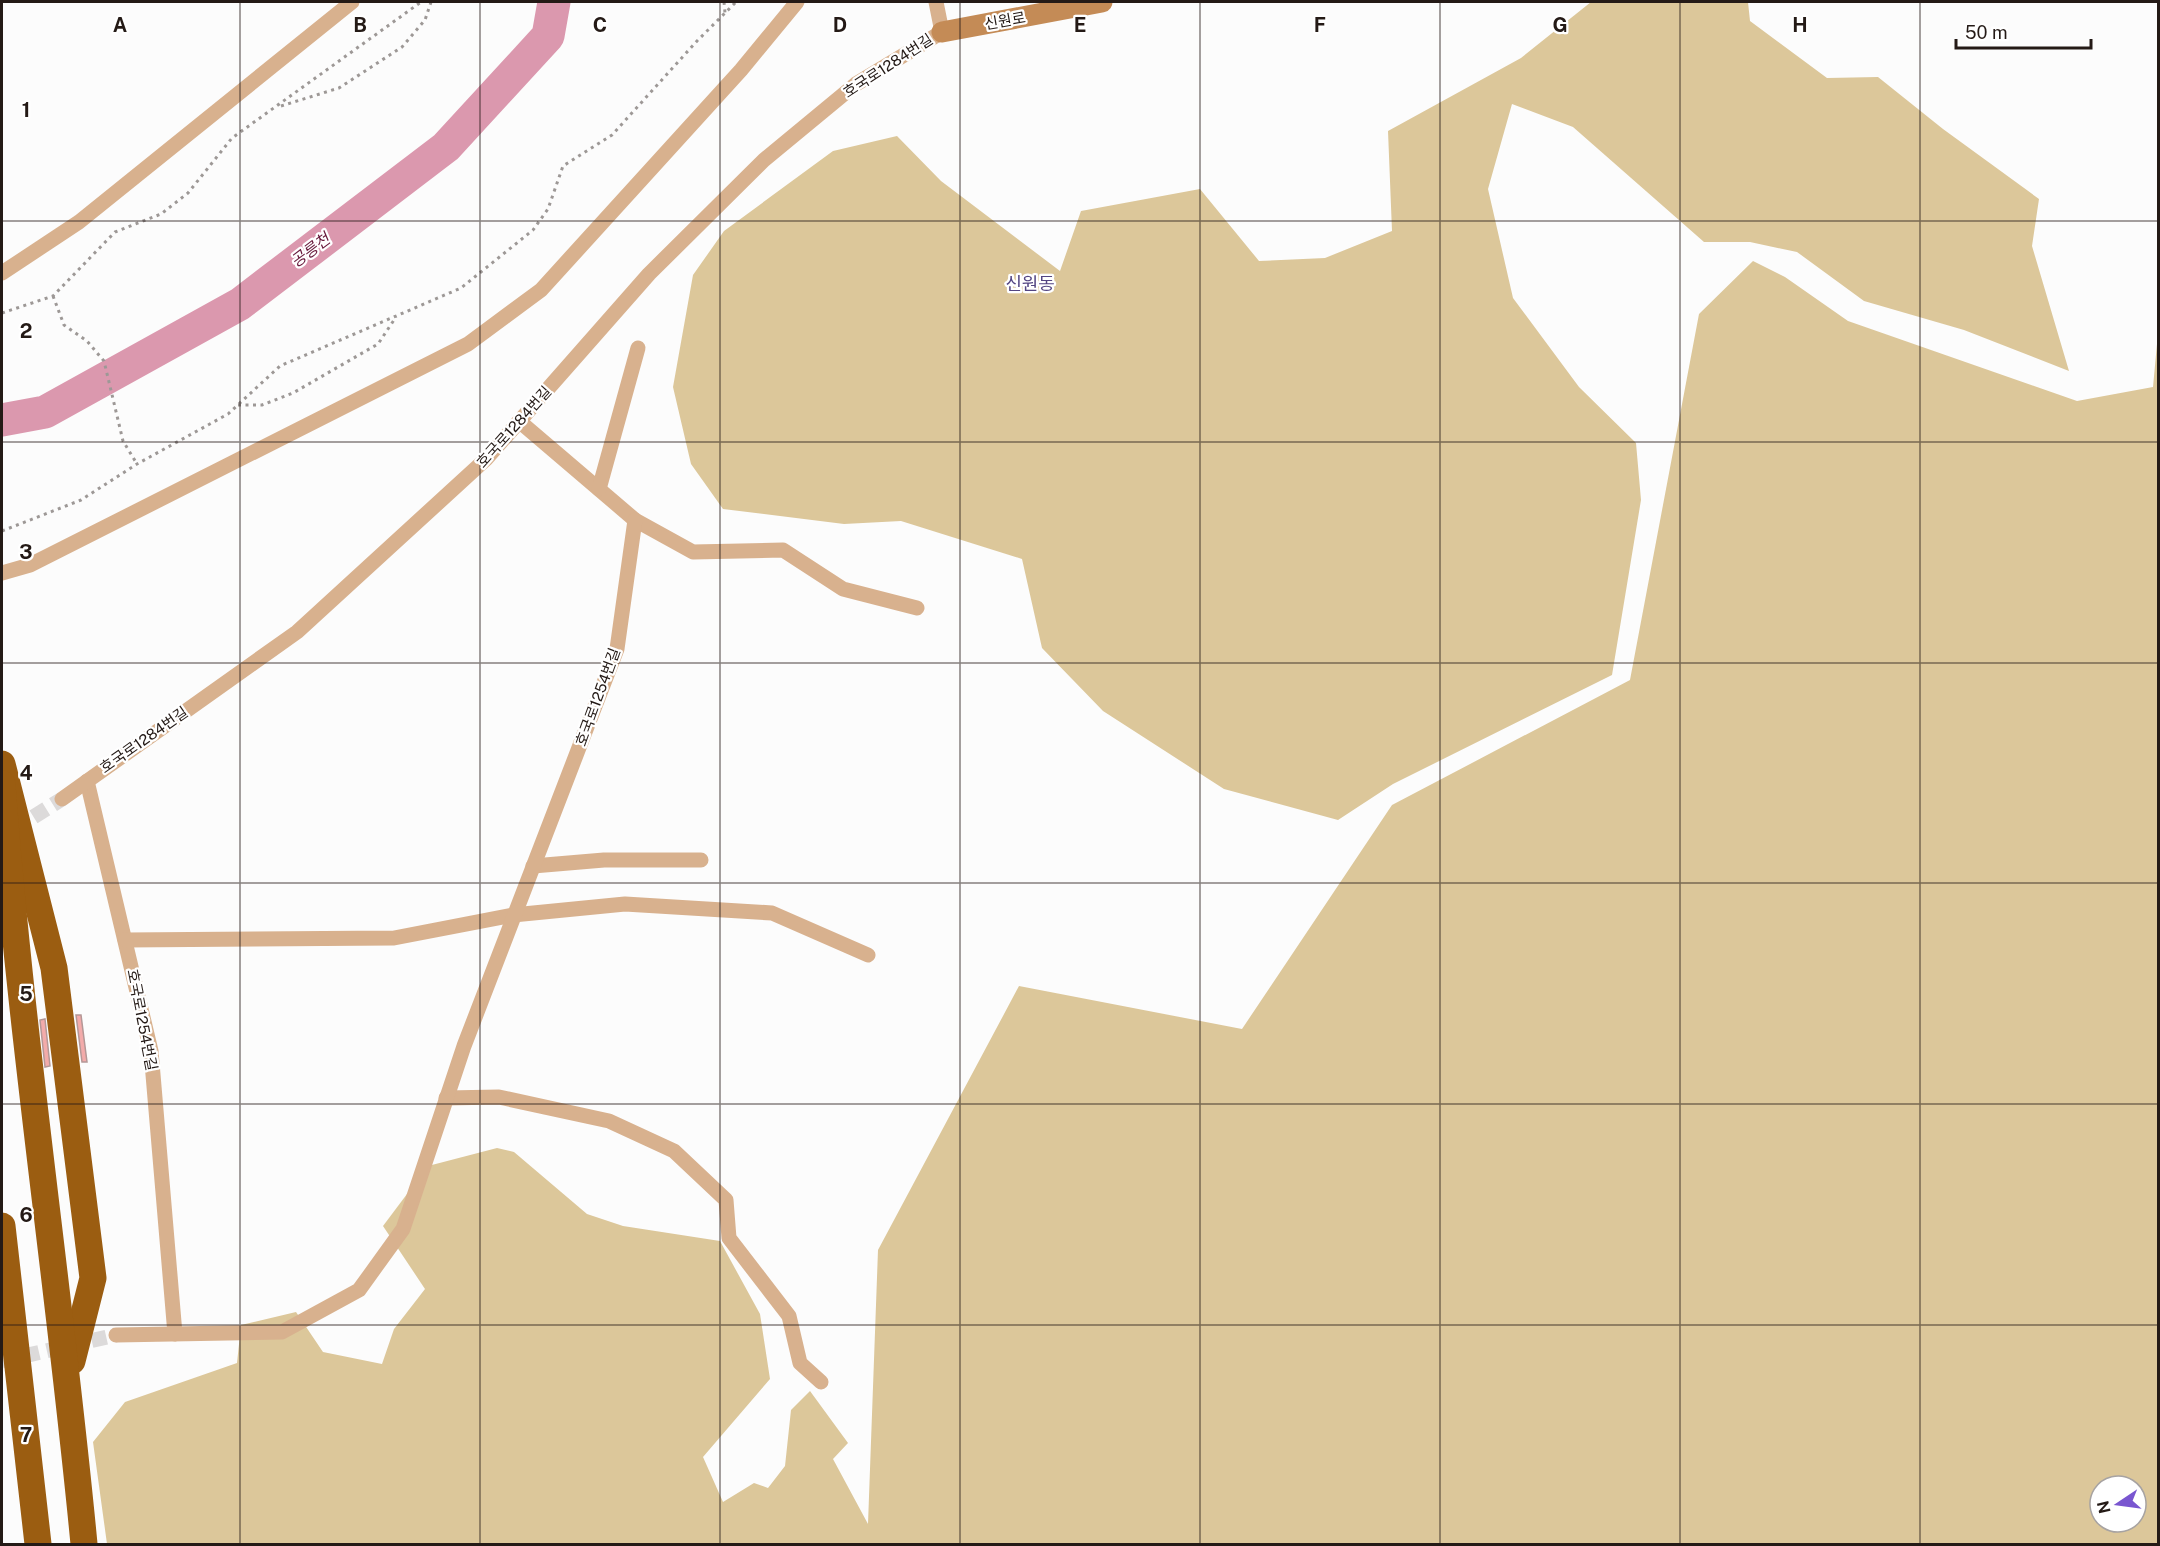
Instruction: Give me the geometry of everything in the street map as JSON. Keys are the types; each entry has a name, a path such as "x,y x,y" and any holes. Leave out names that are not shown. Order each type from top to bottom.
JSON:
{"highway":[{"path":"2,764 54,968 93,1278 68,1377"},
{"path":"2,784 11,905 68,1377 84,1545"},
{"path":"2,1226 38,1545"}],"street":[{"path":"2,273 79,222 352,2"},
{"path":"2,573 30,565 468,344 542,290 741,70 797,2"},
{"path":"936,2 942,32"},
{"name":"신원로","path":"942,32 1102,2"},
{"name":"호국로1284번길","path":"62,798 297,632 486,459 649,274 764,160 856,84 942,32"},
{"path":"599,489 638,348"},
{"path":"519,421 635,520 693,552 783,550 843,589 917,608"},
{"name":"호국로1254번길","path":"116,1335 282,1332 359,1290 403,1229 446,1098 513,915 617,649 635,520"},
{"name":"호국로1254번길","path":"87,781 151,1051 175,1334"},
{"path":"533,866 604,860 701,860"},
{"path":"125,940 394,938 513,915 625,904 772,913 868,955"},
{"path":"446,1098 499,1097 609,1121 674,1151 726,1200 729,1238 789,1316 800,1363 821,1382"}],"path":[{"path":"2,313 53,296 115,232 161,214 188,193 232,138 421,2"},
{"path":"276,107 339,88 357,78 402,47 425,20 432,2"},
{"path":"724,2 725,13"},
{"path":"2,531 81,500 137,464 228,414 280,366 461,288 533,230 548,209 563,166 612,135 736,2"},
{"path":"53,296 64,325 87,341 104,361 123,441 137,464"},
{"path":"237,405 262,405 293,393 378,344 397,315"}],"shaded area":[{"path":"1591,2 1748,2 1750,21 1827,78 1878,77 1943,129 2039,199 2032,246 2069,371 1964,330 1864,301 1797,252 1750,242 1704,242 1573,127 1512,104 1488,189 1513,298 1579,387 1636,443 1641,500 1612,675 1393,784 1338,820 1224,789 1103,711 1042,648 1022,559 901,521 844,524 723,509 691,464 673,387 693,275 724,231 833,151 897,136 941,181 1060,271 1081,211 1200,189 1259,261 1325,258 1392,231 1388,131 1521,58"},
{"path":"1753,261 1785,277 1848,321 2077,401 2153,387 2158,333 2158,1544 107,1544 93,1442 125,1402 237,1363 241,1325 296,1312 323,1352 382,1364 394,1329 425,1289 383,1226 428,1166 497,1148 514,1152 587,1214 623,1226 720,1241 760,1314 770,1379 703,1457 723,1502 754,1483 768,1488 785,1466 791,1410 810,1391 848,1443 833,1459 868,1524 878,1250 1019,986 1242,1029 1392,805 1630,680 1699,314"}],"building":[{"path":"76,1015 81,1015 87,1062 82,1062"},
{"path":"45,1019 50,1066 45,1067 40,1020"}],"waterway":[{"name":"공릉천","path":"2,420 45,412 240,304 446,147 548,36 554,2"}],"tunnel":[{"path":"14,829 62,799"},
{"path":"2,1361 116,1335"}],"district":[{"name":"신원동","path":"1030,284"}]}
